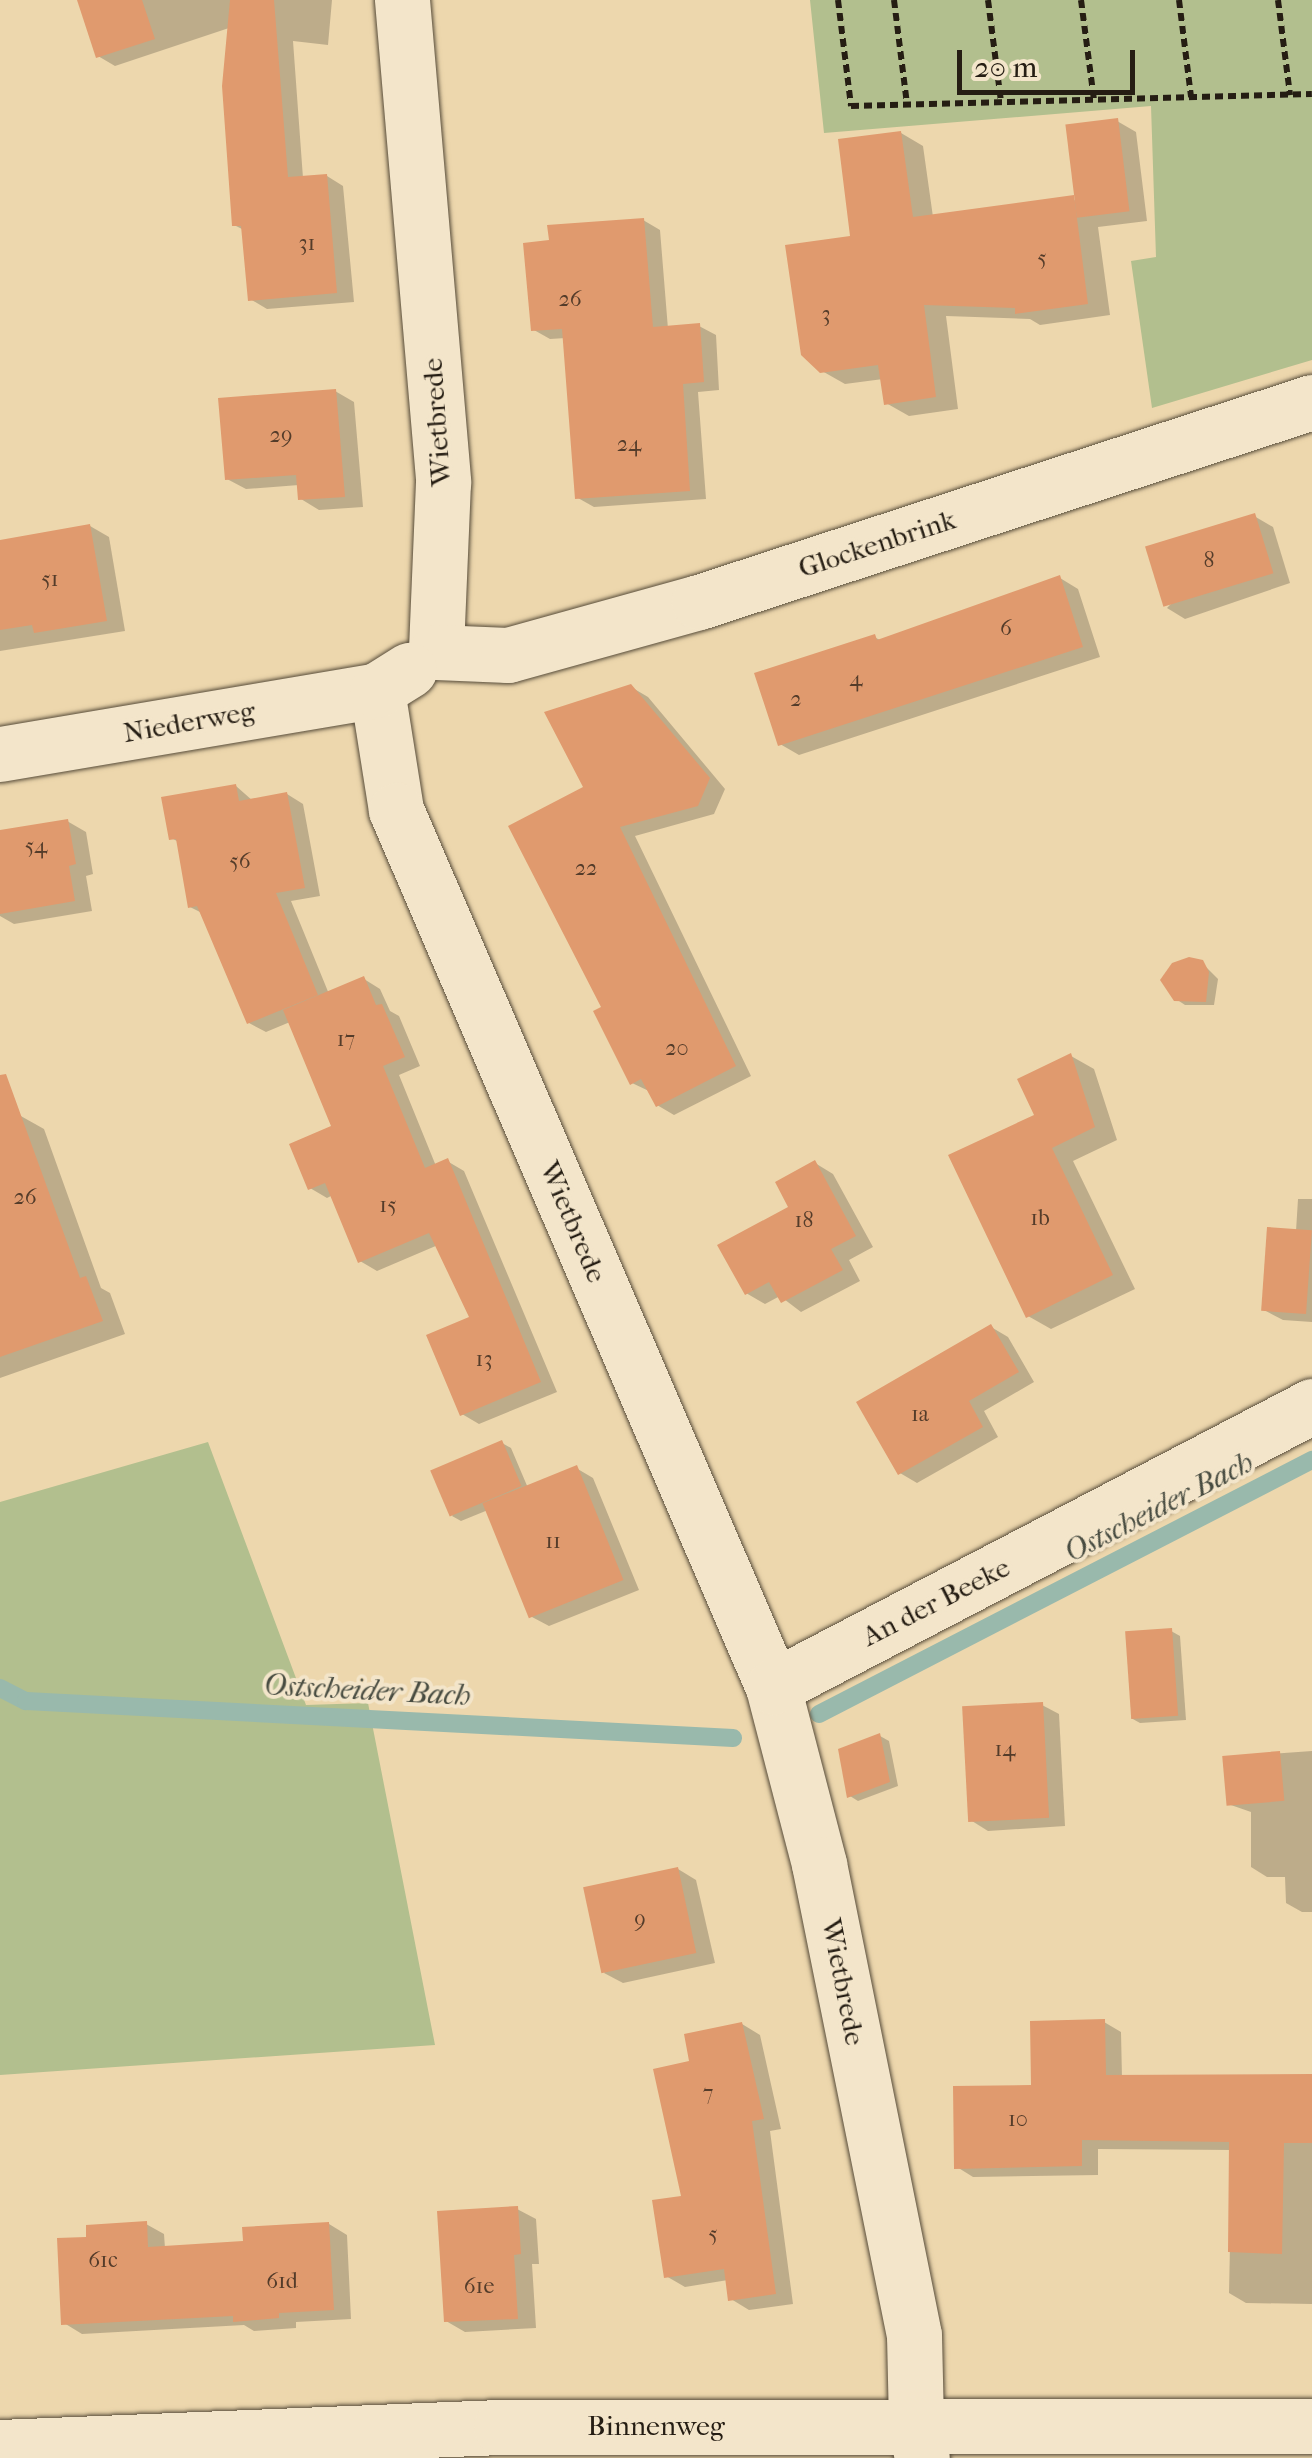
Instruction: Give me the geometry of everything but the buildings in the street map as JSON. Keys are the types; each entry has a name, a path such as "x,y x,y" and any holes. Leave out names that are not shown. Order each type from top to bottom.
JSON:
{"street":[{"name":"Wietbrede","path":"402,0 443,482 436,652"},
{"name":"Glockenbrink","path":"436,652 508,656 680,608 1312,402"},
{"path":"378,690 436,652"},
{"name":"Wietbrede","path":"378,690 396,810 772,1687 819,1864 914,2335 919,2442"},
{"name":"Niederweg","path":"0,754 378,690"},
{"name":"An der Beeke","path":"772,1687 1312,1406"},
{"name":"Binnenweg","path":"0,2447 501,2427 919,2442 1312,2426"}],"path":[{"path":"838,0 851,106 1312,94"},
{"path":"894,0 907,104"},
{"path":"988,0 1001,102"},
{"path":"1081,0 1094,100"},
{"path":"1179,0 1191,98"},
{"path":"1278,0 1290,95"}],"green space":[{"path":"810,0 1312,0 1312,360 1152,408 1131,261 1156,257 1151,106 824,133"},
{"path":"208,1442 306,1705 368,1703 435,2045 0,2075 0,1502"}],"waterway":[{"name":"Ostscheider Bach","path":"819,1714 1312,1460"},
{"name":"Ostscheider Bach","path":"0,1688 26,1701 733,1738"}]}
